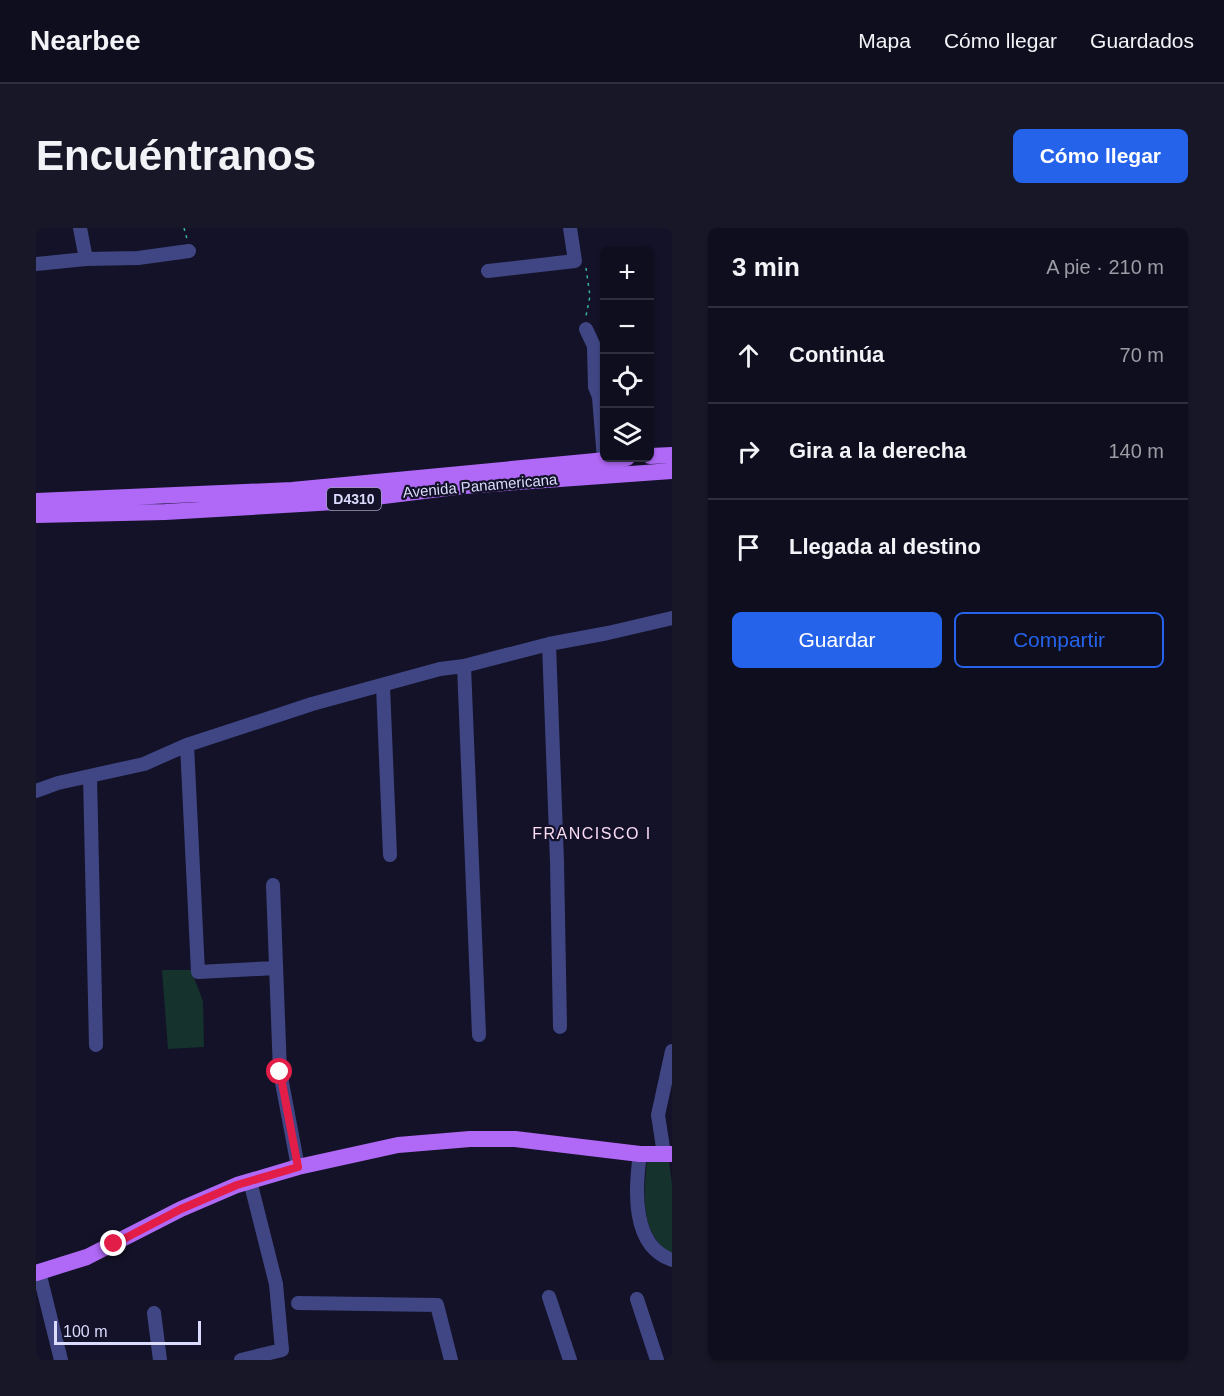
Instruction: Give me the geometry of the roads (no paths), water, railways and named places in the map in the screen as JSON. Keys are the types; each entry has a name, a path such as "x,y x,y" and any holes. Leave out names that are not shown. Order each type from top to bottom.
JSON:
{"main road":[{"path":"654,456 672,455"},
{"name":"Avenida Panamericana","path":"571,470 600,460"},
{"name":"Avenida Panamericana","path":"36,501 164,504 335,502 399,487 571,470 672,471"},
{"name":"Avenida Panamericana","path":"36,515 164,504"},
{"path":"38,1273 87,1257 181,1209 250,1181 298,1167 398,1144 470,1138 515,1139 640,1154 668,1154"}],"street":[{"path":"80,228 87,259"},
{"path":"488,271 575,261 570,228"},
{"path":"36,264 87,259 138,258 189,251"},
{"path":"586,329 594,346 595,387 600,418"},
{"path":"36,791 58,783 144,764 187,745 312,704 440,669 464,666 549,644 672,618"},
{"path":"549,644 560,1027"},
{"path":"464,666 479,1035"},
{"path":"383,686 390,855"},
{"path":"187,745 198,972 276,968"},
{"path":"90,776 96,1044"},
{"path":"273,885 280,1072 298,1167"},
{"path":"668,1154 658,1114 672,1051"},
{"path":"640,1154 635,1187 643,1230 656,1252 672,1260"},
{"path":"241,1360 282,1350 276,1284 250,1181"},
{"path":"38,1273 61,1360"},
{"path":"549,1297 570,1360"},
{"path":"636,1299 657,1360"},
{"path":"298,1303 437,1305 451,1360"},
{"path":"154,1313 160,1360"}],"district":[{"name":"FRANCISCO I","path":"592,833"}]}
